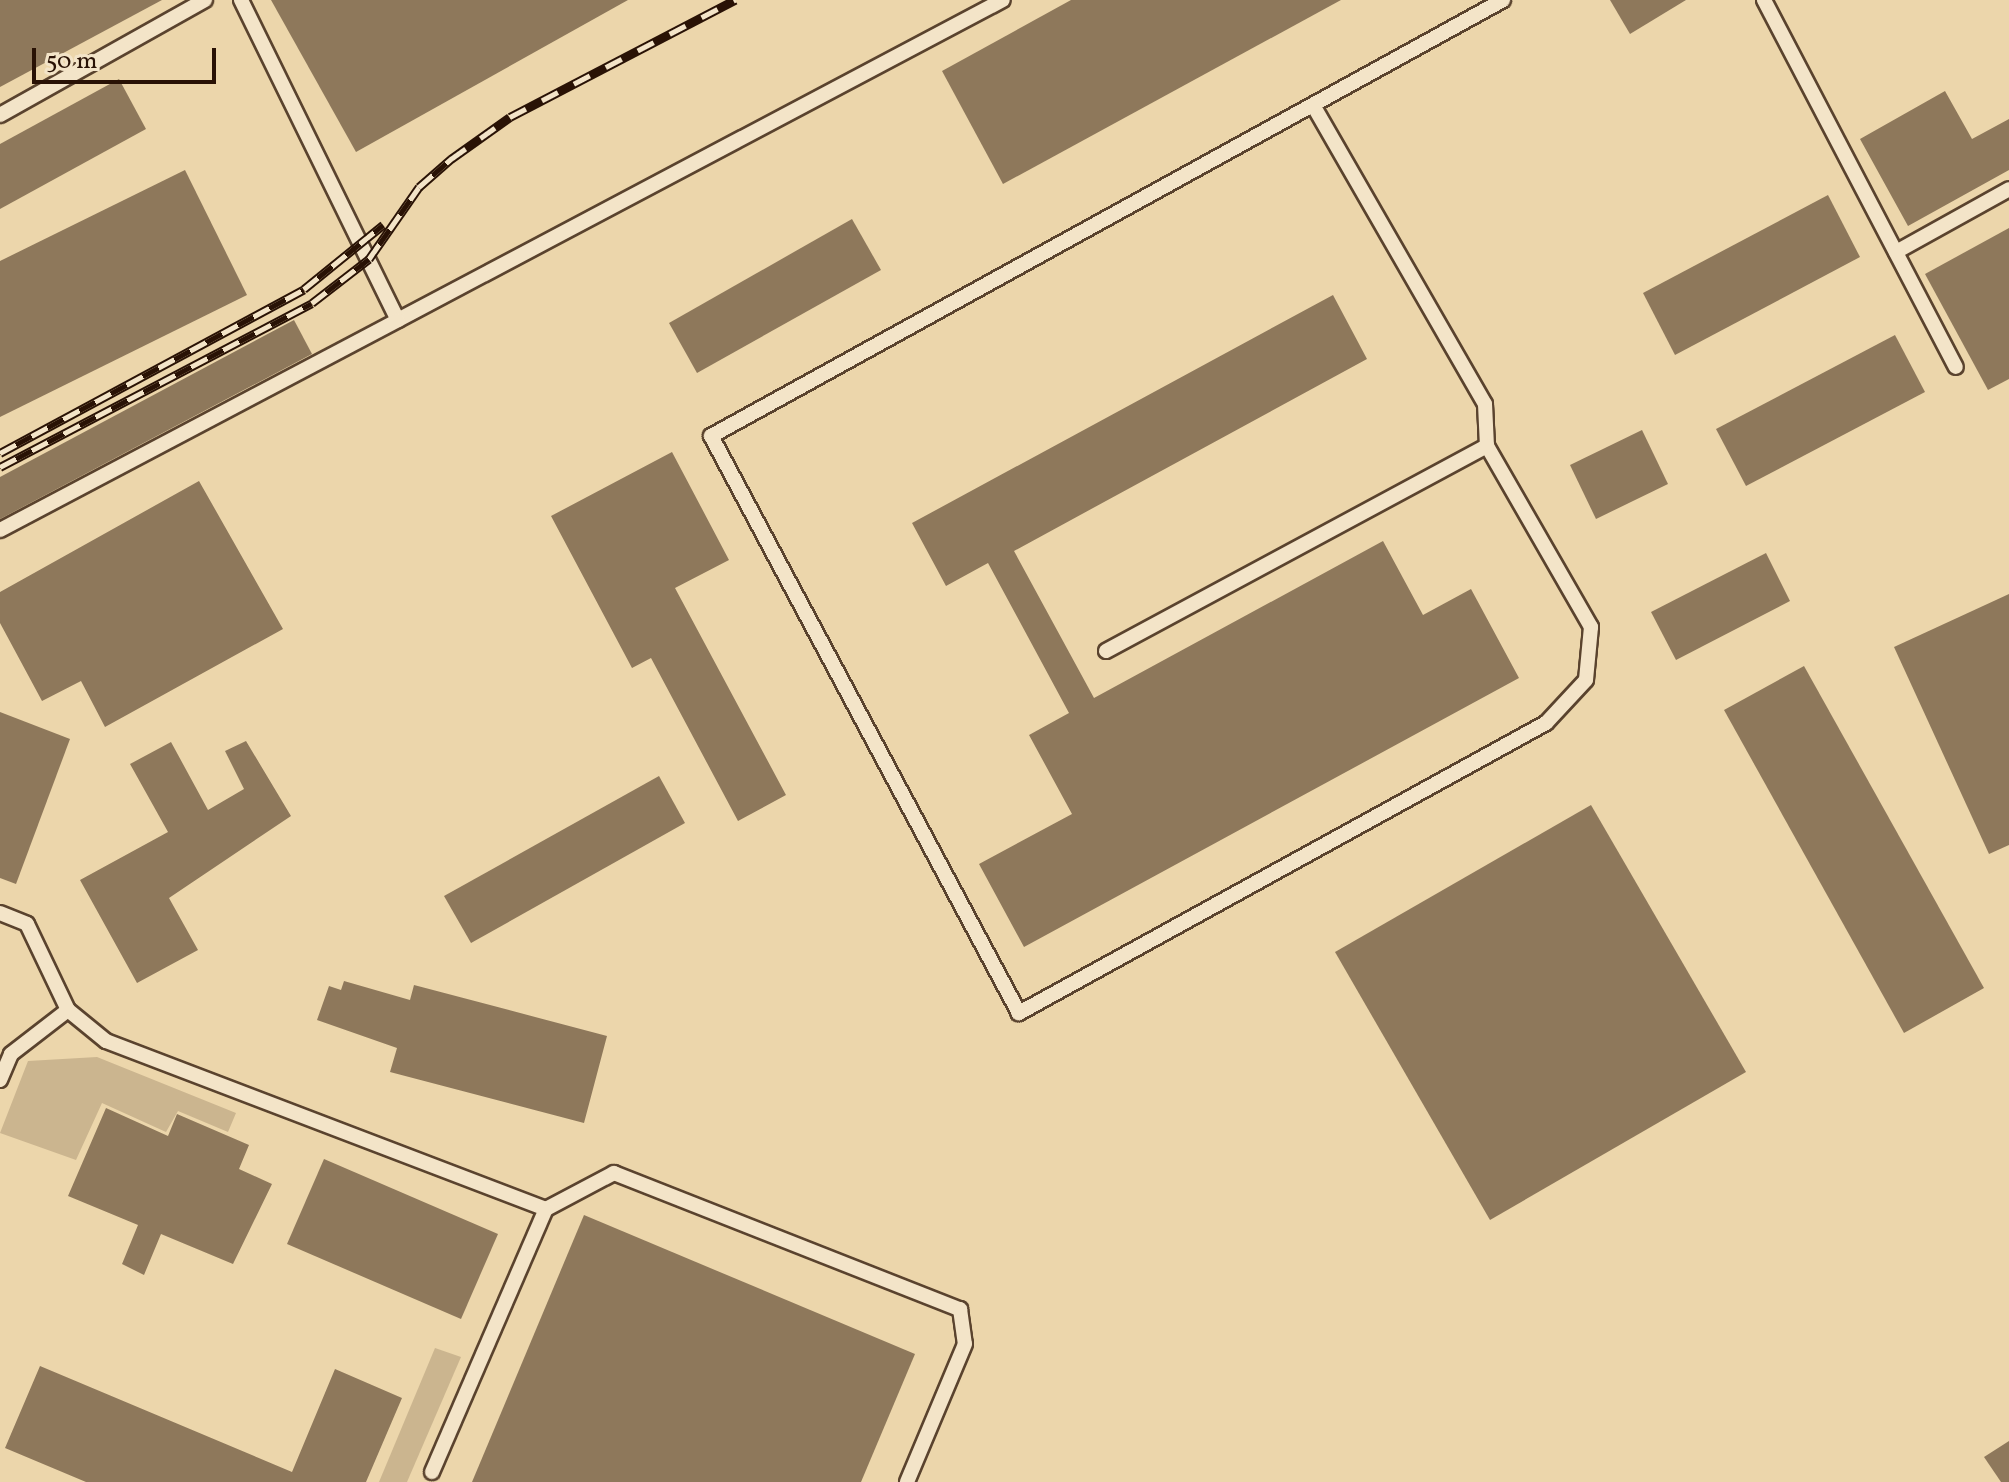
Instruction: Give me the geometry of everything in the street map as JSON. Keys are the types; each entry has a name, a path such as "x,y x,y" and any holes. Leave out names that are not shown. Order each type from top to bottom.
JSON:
{"lane":[{"path":"0,115 205,0"},
{"path":"241,0 398,320"},
{"path":"0,530 1003,0"},
{"path":"1313,105 1485,404 1487,446 1591,627 1586,680 1546,723 1019,1013 711,436 1503,0"},
{"path":"1764,0 1956,367"},
{"path":"1896,252 2009,189"},
{"path":"1106,651 1487,446"},
{"path":"0,913 27,924 68,1010 106,1041 546,1209"},
{"path":"0,1080 11,1054 68,1010"},
{"path":"432,1472 546,1209 614,1173 960,1309 965,1344 907,1482"}],"shaded area":[{"path":"97,1057 236,1113 228,1132 178,1111 166,1132 102,1103 76,1160 0,1133 28,1061"},
{"path":"435,1348 461,1357 407,1482 379,1482"}],"building":[{"path":"0,0 162,0 0,87"},
{"path":"271,0 628,0 356,152"},
{"path":"1071,0 1341,0 1003,184 942,71"},
{"path":"1610,0 1686,0 1630,34"},
{"path":"119,79 146,129 0,209 0,144"},
{"path":"1945,91 1972,139 2009,119 2009,170 1908,226 1860,139"},
{"path":"185,170 247,295 0,417 0,261"},
{"path":"1828,195 1860,257 1675,355 1643,293"},
{"path":"852,219 881,270 697,373 669,323"},
{"path":"2009,228 2009,379 1988,390 1925,274"},
{"path":"1333,295 1367,359 1014,551 1094,698 1383,541 1423,615 1471,589 1519,678 1024,947 979,864 1072,814 1029,735 1069,713 988,563 946,586 912,523"},
{"path":"294,320 312,354 0,519 0,477"},
{"path":"1895,335 1925,392 1746,486 1716,429"},
{"path":"1642,430 1668,484 1596,519 1570,465"},
{"path":"672,452 729,560 675,588 786,795 738,821 651,658 632,668 551,516"},
{"path":"199,481 283,629 105,727 81,681 42,701 0,623 0,592"},
{"path":"1766,553 1790,601 1676,660 1651,612"},
{"path":"2009,594 2009,845 1989,854 1894,647"},
{"path":"1804,666 1984,988 1904,1033 1724,710"},
{"path":"0,712 70,739 16,884 0,878"},
{"path":"246,741 291,816 169,898 198,950 137,983 80,880 168,832 130,764 171,742 208,810 244,789 225,751"},
{"path":"659,776 685,823 471,943 444,896"},
{"path":"1591,805 1746,1072 1490,1220 1335,952"},
{"path":"344,981 410,1000 414,985 607,1036 584,1123 390,1072 397,1048 317,1020 329,986 341,990"},
{"path":"106,1108 168,1136 177,1114 249,1145 239,1169 272,1184 233,1264 161,1234 144,1275 122,1264 138,1225 68,1196"},
{"path":"324,1159 498,1234 461,1319 287,1244"},
{"path":"584,1215 915,1354 861,1482 472,1482"},
{"path":"40,1366 292,1472 335,1369 402,1398 366,1482 86,1482 5,1448"},
{"path":"2009,1441 2009,1482 2001,1482 1984,1457"}],"railway":[{"path":"0,467 312,303 369,259 419,187 451,159 510,117 735,0"},
{"path":"0,453 304,289 383,225"}]}
